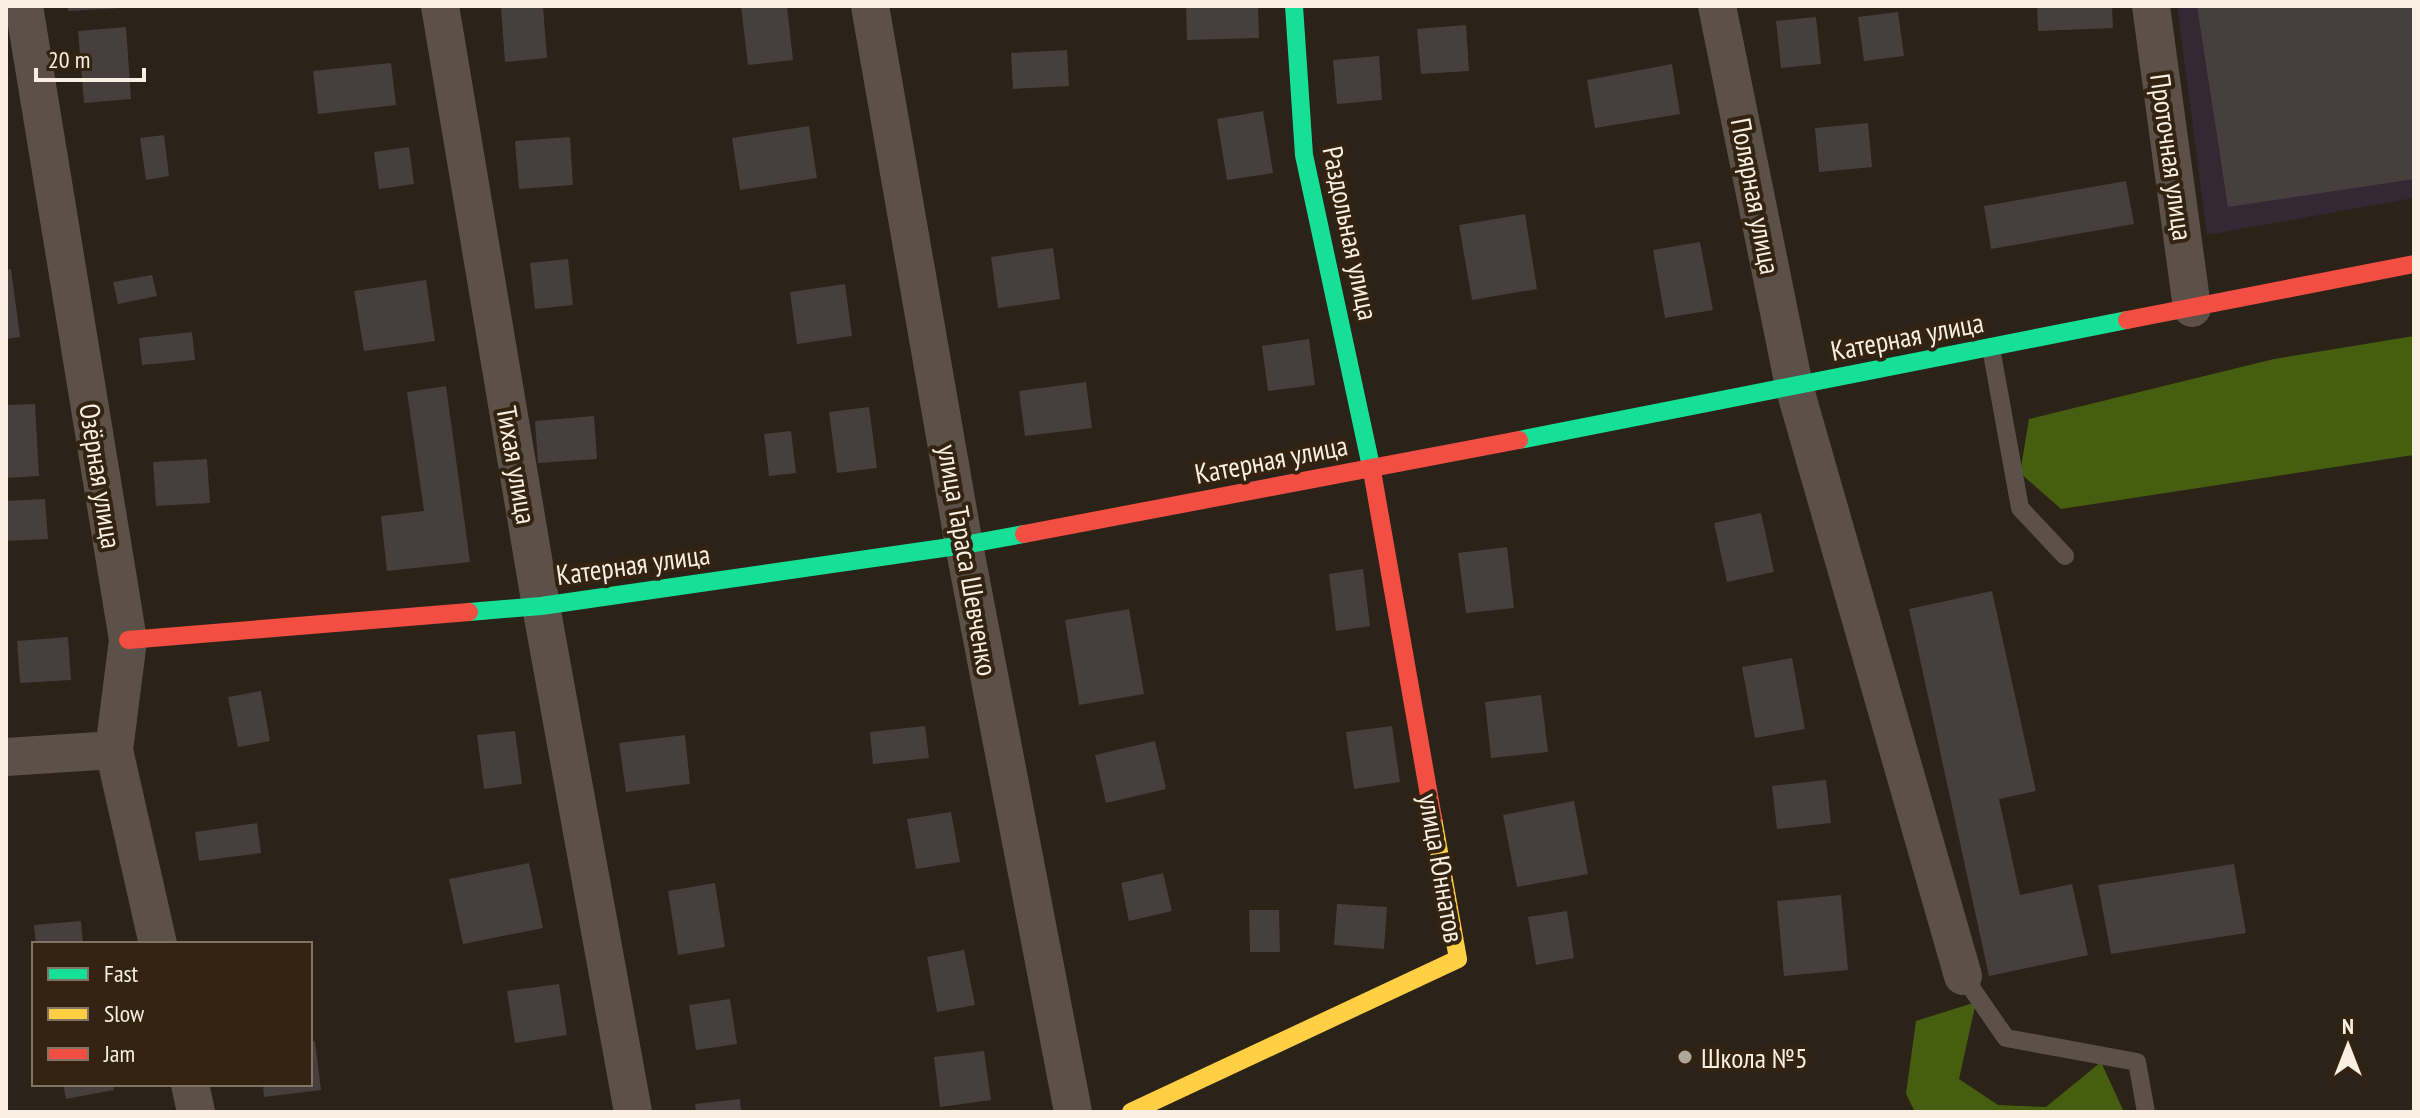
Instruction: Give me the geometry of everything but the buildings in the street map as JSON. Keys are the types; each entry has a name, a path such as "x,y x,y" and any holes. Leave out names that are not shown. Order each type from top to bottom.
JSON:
{"street":[{"name":"Озёрная улица","path":"24,6 128,640 114,750 158,942"},
{"name":"Тихая улица","path":"440,6 541,606 633,1112"},
{"name":"улица Тараса Шевченко","path":"870,6 964,545 1073,1112"},
{"name":"Раздольная улица","path":"1294,6 1304,155 1372,469"},
{"name":"Полярная улица","path":"1717,6 1794,386"},
{"name":"Проточная улица","path":"2151,6 2192,308"},
{"name":"Катерная улица","path":"128,640 541,606 964,545 1372,469 2414,264"},
{"path":"1794,386 1963,976"},
{"name":"улица Юннатов","path":"1131,1112 1458,959 1372,469"},
{"path":"6,757 114,750"},
{"path":"190,1086 196,1112"}],"lane":[{"path":"1991,348 2020,508 2065,556"},
{"path":"1963,976 2006,1038 2137,1062 2146,1112"}],"shaded area":[{"path":"2177,6 2414,6 2414,198 2207,235"}],"green space":[{"path":"2414,336 2414,455 2061,509 2020,473 2029,419 2274,359"},
{"path":"1976,1002 1959,1079 1998,1105 2046,1107 2101,1062 2124,1112 1915,1112 1906,1094 1916,1021"}],"traffic: fast":[{"path":"1294,6 1304,155 1372,471"},
{"path":"1519,440 2127,320"},
{"path":"469,612 541,606 1024,534"}],"traffic: slow":[{"path":"1131,1112 1458,959 1433,818"}],"traffic: jam":[{"path":"2127,320 2414,264"},
{"path":"1024,534 1519,440"},
{"path":"1372,471 1433,818"},
{"path":"128,640 469,612"}],"place":[{"name":"Школа №5","path":"1685,1057"}]}
